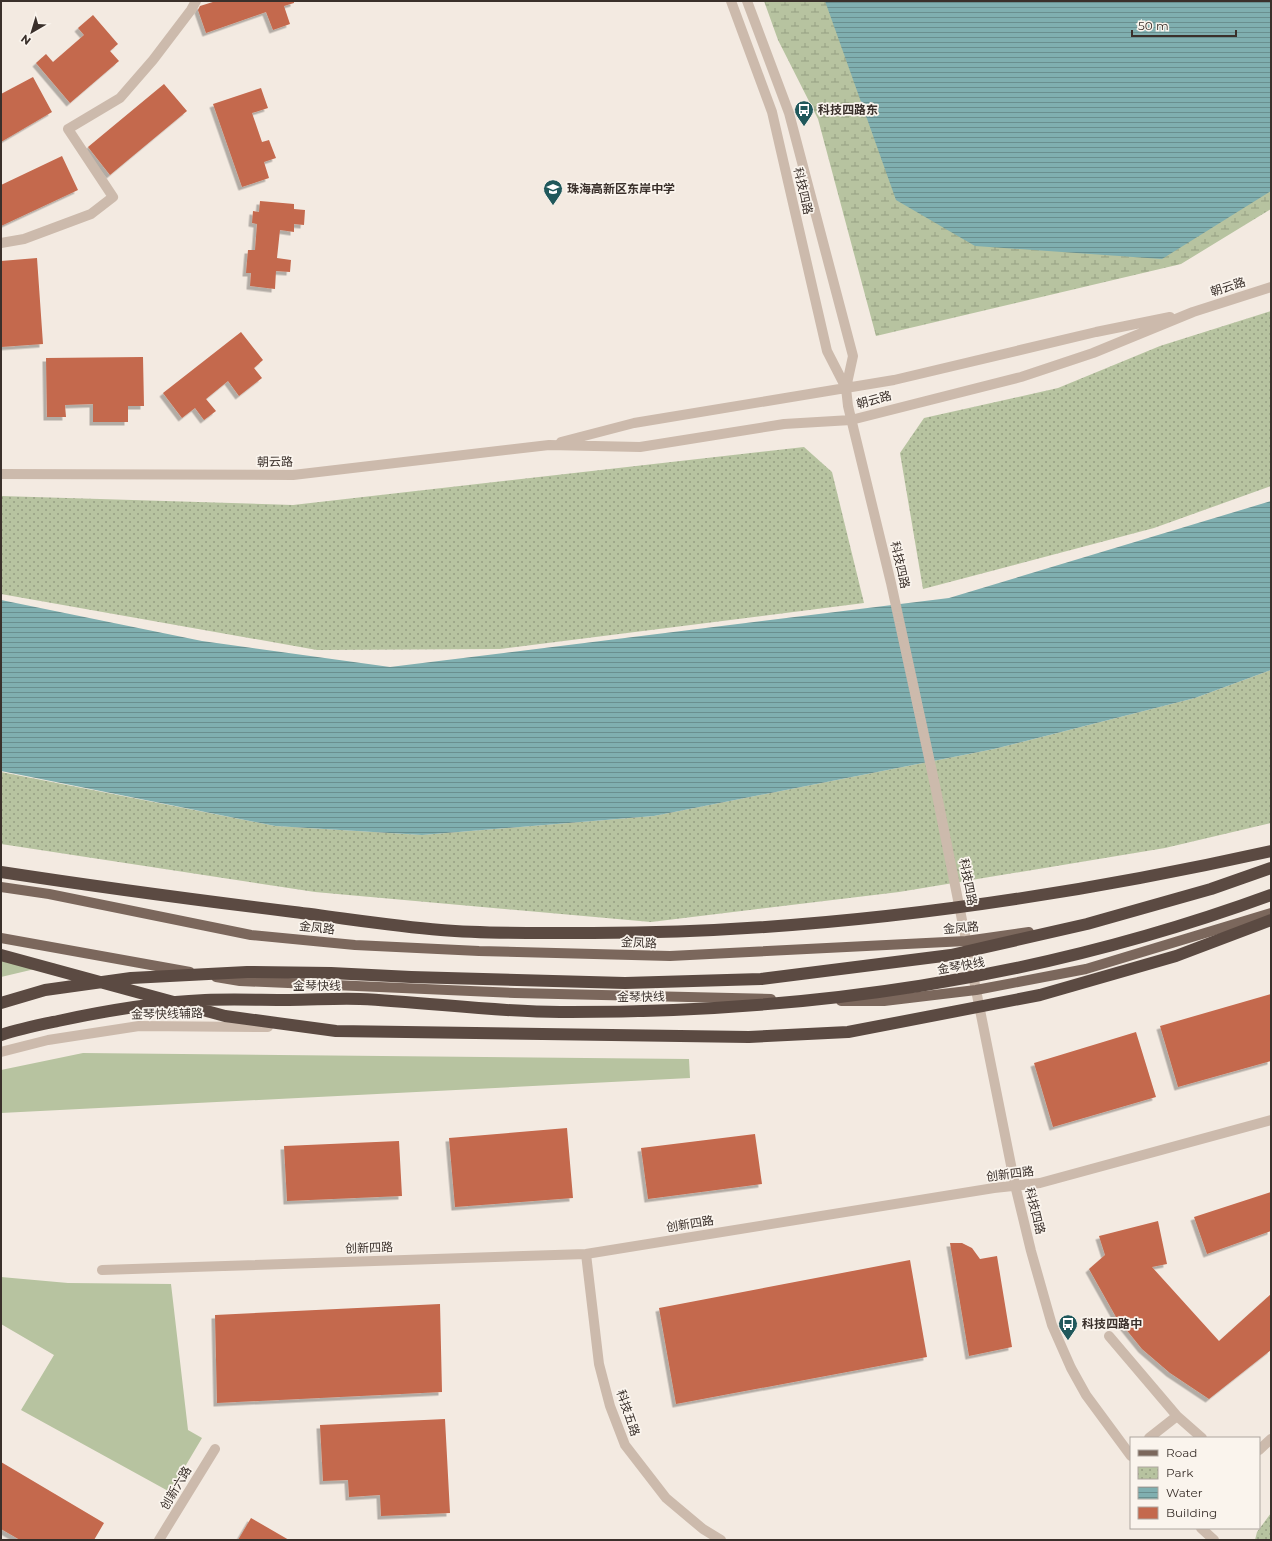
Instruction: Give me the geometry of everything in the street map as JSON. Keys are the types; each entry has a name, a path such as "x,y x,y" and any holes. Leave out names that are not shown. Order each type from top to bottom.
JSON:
{"highway":[{"path":"1,872 113,889 441,930 516,933 637,934 760,928 951,908 1165,874 1271,851"},
{"name":"金琴快线","path":"1,1003 45,990 131,978 247,972 331,973 625,983 761,979 951,955 1087,924 1211,889 1271,868"},
{"name":"金琴快线","path":"1,1035 95,1013 203,1000 358,999 556,1012 655,1012 756,1007 853,997 962,981 1023,968 1144,937 1233,909 1271,895"},
{"path":"1,955 225,1016 336,1031 749,1038 848,1032 1040,995 1176,956 1271,920"}],"main road":[{"name":"金凤路","path":"1,887 50,894 251,935 355,945 479,952 670,956 966,942 1069,926 1271,864"},
{"path":"1,938 240,981 515,993 884,1002 976,990 1086,969 1271,912"}],"street":[{"path":"1,243 24,239 91,214 113,196 68,129 120,98 153,60 191,10 196,1"},
{"name":"科技四路","path":"731,1 772,112 827,351 846,388 851,420 891,583 936,790 1015,1185 1052,1325 1071,1368 1086,1395 1130,1453"},
{"name":"科技四路","path":"747,1 789,113 853,356 846,388"},
{"name":"朝云路","path":"548,445 640,447 784,424 851,420 1028,374 1093,353 1193,312 1271,287"},
{"name":"朝云路","path":"1,474 293,475 548,445 634,423 894,380 1096,332 1193,312"},
{"name":"金琴快线辅路","path":"1,1052 48,1040 139,1026 258,1026 336,1031"},
{"name":"创新四路","path":"102,1270 586,1254 1015,1185 1040,1183 1271,1120"},
{"name":"科技五路","path":"586,1254 599,1364 610,1406 625,1445 666,1498 703,1529 721,1540"},
{"path":"1109,1336 1177,1416 1201,1437"},
{"path":"1150,1437 1177,1416"},
{"path":"1260,1449 1271,1439"},
{"name":"创新六路","path":"159,1540 215,1448"},
{"path":"1202,1529 1214,1540"}],"green space":[{"path":"764,1 1271,1 1271,209 1181,264 876,336 818,119 778,40"},
{"path":"1271,311 1271,486 1154,528 923,589 900,453 924,418 1058,388 1160,346"},
{"path":"804,447 832,472 864,603 500,649 317,650 1,594 1,496 293,505"},
{"path":"1271,670 1271,823 1165,848 899,892 651,922 315,892 1,844 1,772 275,826 422,835 654,816 994,749 1195,698"},
{"path":"1,954 56,964 1,977"},
{"path":"83,1053 689,1059 690,1078 1,1113 1,1070"},
{"path":"1,1277 68,1283 171,1284 188,1430 202,1438 170,1492 21,1410 54,1355 1,1324"},
{"path":"1271,1513 1271,1540 1255,1540 1257,1532"}],"water":[{"path":"825,1 1271,1 1271,191 1162,259 975,246 896,200"},
{"path":"1271,501 1271,670 1195,698 994,749 654,816 422,835 275,826 1,771 1,600 202,641 390,667 949,598"}],"building":[{"path":"216,1 294,1 294,3 284,6 290,24 273,30 266,12 206,33 198,10 200,6"},
{"path":"93,15 118,44 110,51 119,61 70,103 36,63 46,54 53,62 84,35 78,28"},
{"path":"33,77 52,112 1,142 1,94"},
{"path":"164,84 187,111 110,175 88,147"},
{"path":"261,88 268,108 252,113 262,142 269,140 276,158 264,162 269,178 242,187 213,104"},
{"path":"62,156 78,190 1,226 1,185"},
{"path":"260,201 294,204 294,209 305,210 304,225 294,224 294,232 280,230 277,258 291,260 290,272 276,271 275,289 250,286 251,273 246,273 248,250 255,250 257,224 252,223 253,211 259,212"},
{"path":"37,258 43,344 1,347 1,261"},
{"path":"241,332 263,360 254,368 262,378 239,396 228,381 206,399 216,411 204,420 195,408 182,418 163,393"},
{"path":"143,357 144,406 128,406 128,422 93,422 93,404 65,405 66,417 47,417 46,358"},
{"path":"1271,994 1271,1061 1178,1087 1160,1026"},
{"path":"1136,1032 1156,1097 1053,1127 1034,1063"},
{"path":"567,1128 573,1198 455,1207 449,1138"},
{"path":"755,1134 762,1184 648,1199 641,1148"},
{"path":"399,1141 402,1196 287,1201 284,1146"},
{"path":"1271,1192 1271,1231 1207,1254 1194,1217"},
{"path":"1158,1221 1167,1264 1152,1267 1219,1341 1271,1294 1271,1350 1209,1399 1170,1373 1142,1349 1116,1317 1089,1269 1105,1255 1099,1236"},
{"path":"950,1243 962,1243 972,1248 980,1259 997,1256 1012,1347 969,1356"},
{"path":"910,1260 927,1357 676,1404 659,1308"},
{"path":"440,1304 442,1392 217,1403 215,1315"},
{"path":"445,1419 450,1513 381,1516 380,1495 349,1497 348,1480 323,1481 320,1425"},
{"path":"1,1462 104,1523 94,1540 20,1540 1,1529"},
{"path":"251,1518 289,1540 238,1540"}],"place":[{"name":"科技四路东","path":"804,127"},
{"name":"珠海高新区东岸中学","path":"553,206"},
{"name":"科技四路中","path":"1068,1341"}]}
